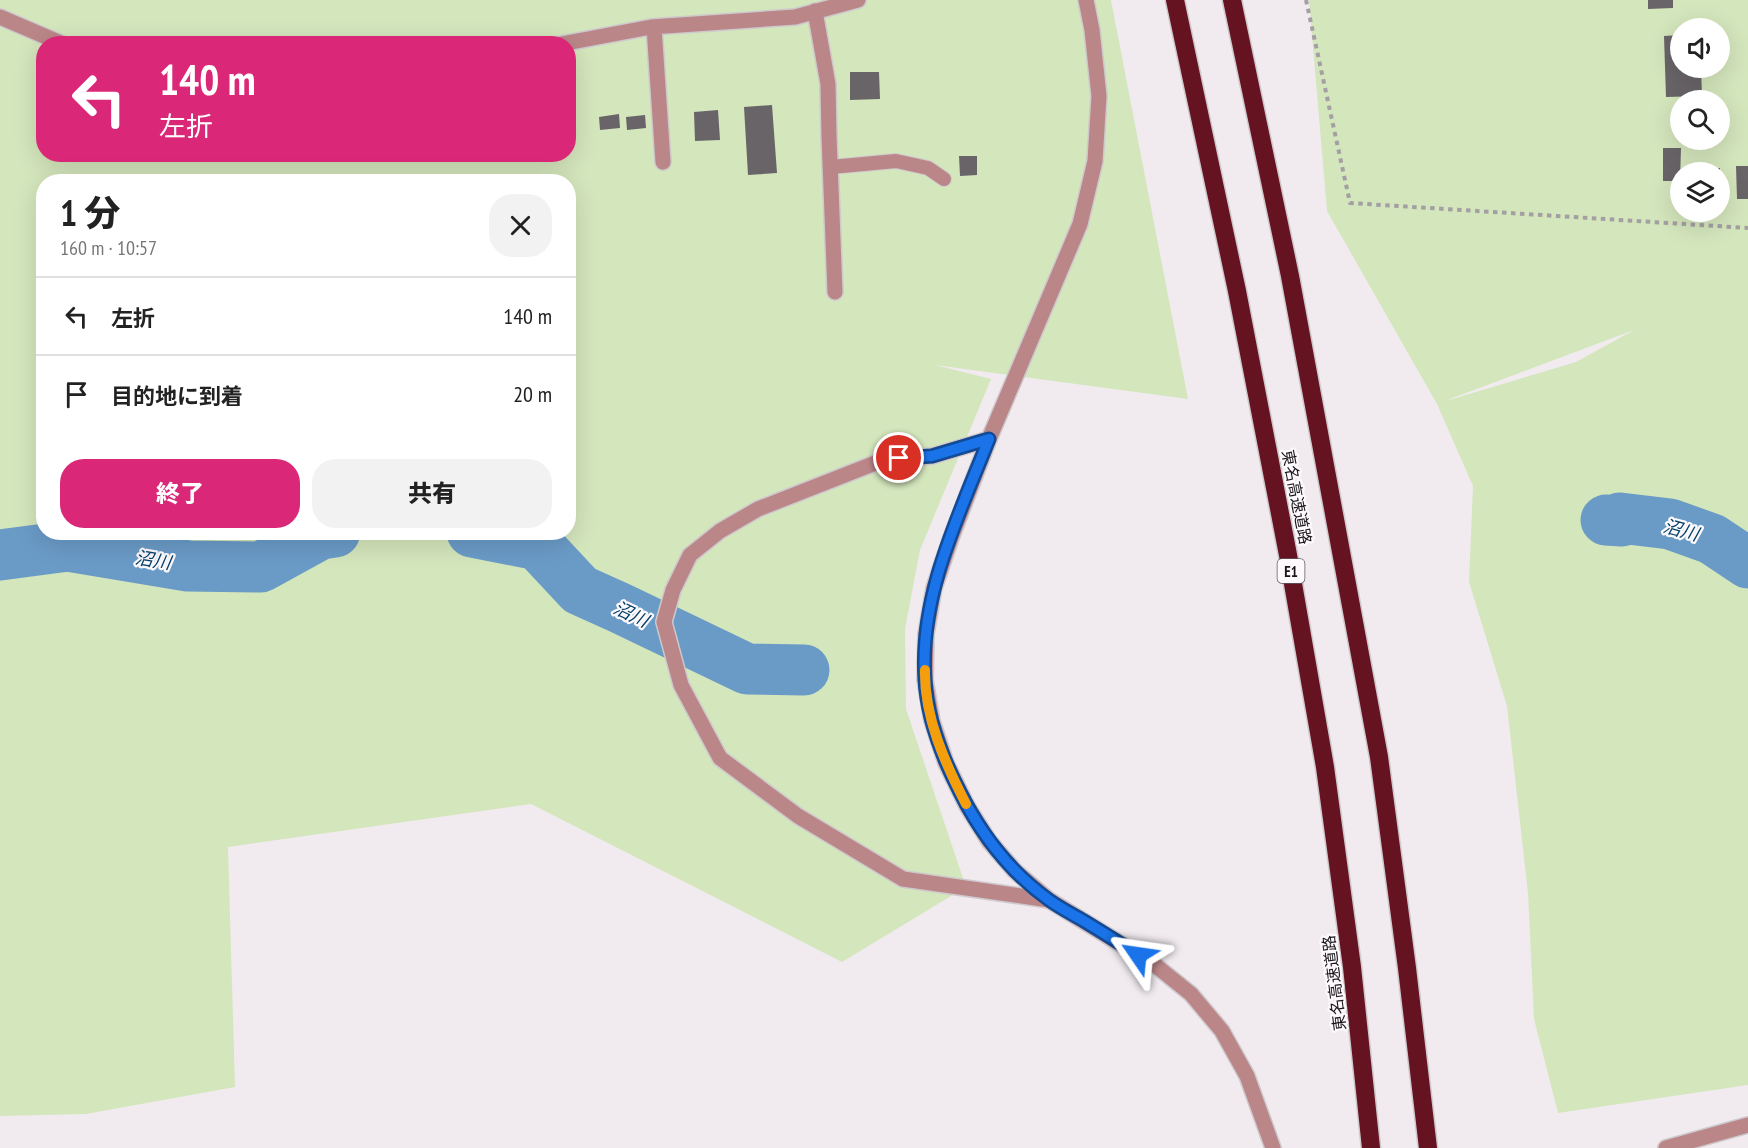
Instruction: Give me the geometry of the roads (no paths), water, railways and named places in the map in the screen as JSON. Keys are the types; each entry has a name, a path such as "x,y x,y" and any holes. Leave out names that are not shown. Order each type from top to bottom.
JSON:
{"highway":[{"name":"東名高速道路","path":"1175,0 1238,291 1286,543 1325,767 1352,967 1371,1148"},
{"name":"東名高速道路","path":"1232,0 1290,276 1379,757 1428,1148"},
{"path":"1352,967 1353,1065 1359,1148"}],"street":[{"path":"576,41 654,27 795,17 858,0"},
{"path":"1086,0 1092,30 1098,96 1095,161 1080,224 989,439 934,588 926,634 925,680 932,721 945,763 967,806 995,849 1015,871 1049,900 1155,965 1191,994 1222,1031 1247,1076 1273,1148"},
{"path":"815,11 828,84 835,292"},
{"path":"0,17 44,36"},
{"path":"654,27 663,162"},
{"path":"989,439 932,456 883,460 758,509 720,531 690,555 673,590 664,622 681,685 720,758 798,816 903,879 1049,900"},
{"path":"1666,1148 1748,1125"}],"lane":[{"path":"831,168 896,161 928,168 944,179"}],"waterway":[{"name":"沼川","path":"1606,520 1622,521 1620,518 1670,524 1712,539 1748,563"},
{"name":"沼川","path":"0,555 68,546 188,566 261,567 310,540"},
{"name":"沼川","path":"513,540 538,545 580,590 747,669 804,670"}]}
